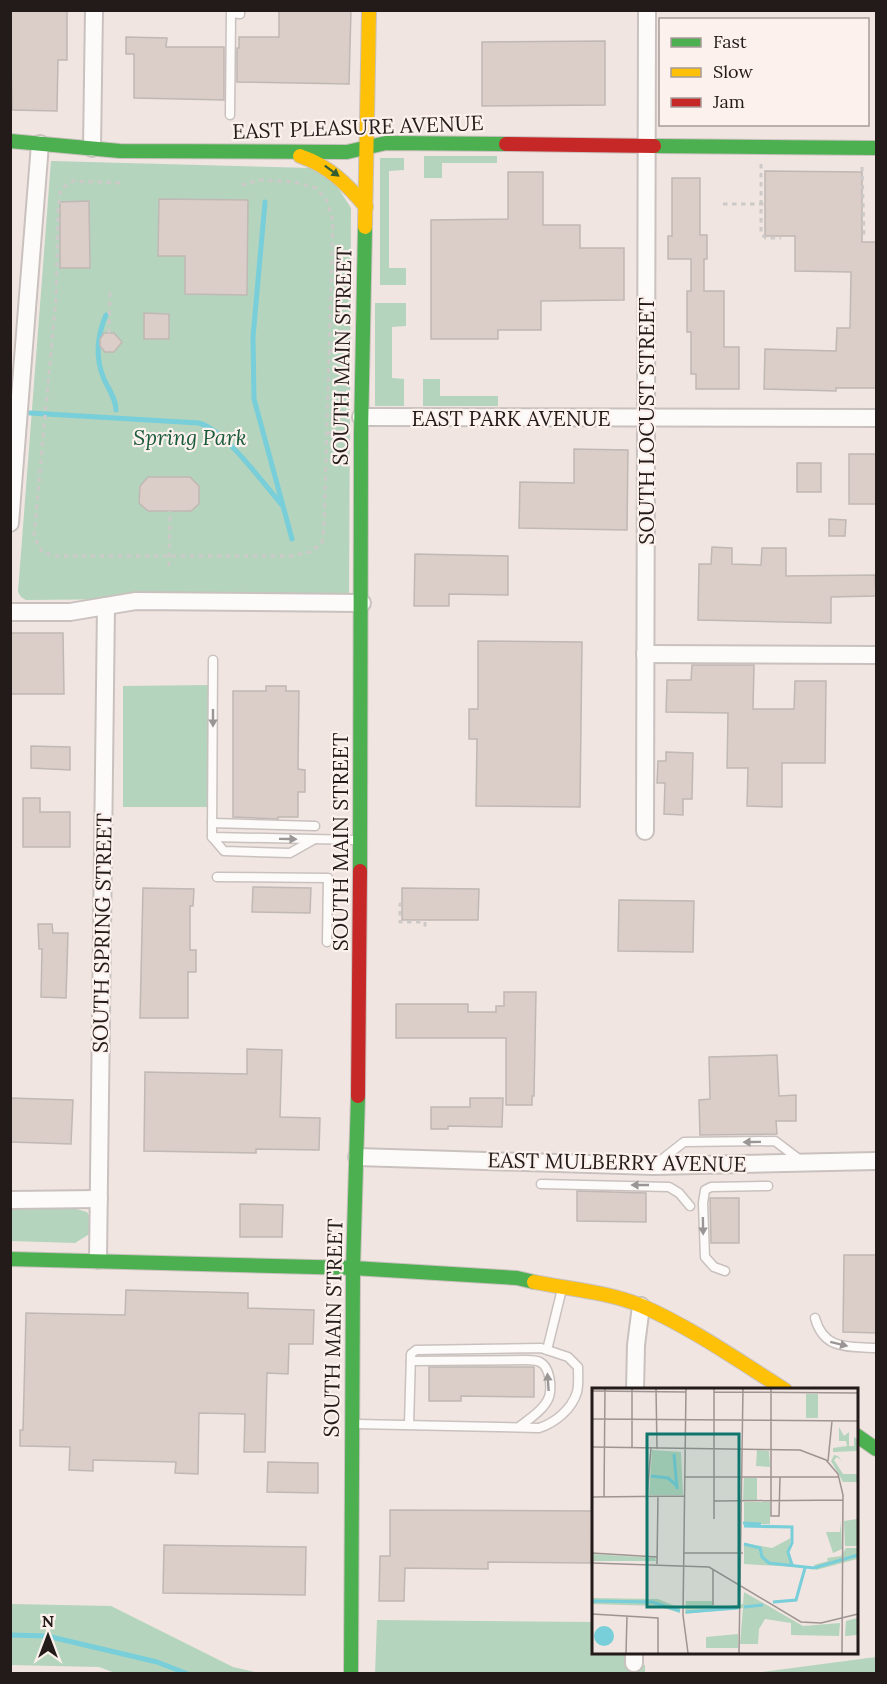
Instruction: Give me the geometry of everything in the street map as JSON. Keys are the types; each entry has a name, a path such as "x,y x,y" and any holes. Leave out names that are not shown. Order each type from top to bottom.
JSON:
{"main road":[{"name":"SOUTH MAIN STREET","path":"351,1674 353,1268 357,1157 361,840 361,417 369,10"},
{"name":"EAST PLEASURE AVENUE","path":"10,141 120,151 347,152 386,143 876,148"},
{"path":"287,152 315,161 337,173 366,207"},
{"path":"10,1259 353,1268 517,1278 605,1296 640,1306 698,1336 782,1388"},
{"path":"857,1436 876,1449"}],"street":[{"path":"92,148 94,10"},
{"name":"SOUTH LOCUST STREET","path":"645,831 647,10"},
{"path":"10,524 15,407 40,144"},
{"name":"EAST PARK AVENUE","path":"361,417 876,418"},
{"path":"10,612 70,612 136,601 362,603"},
{"name":"SOUTH SPRING STREET","path":"98,1260 106,606"},
{"path":"645,654 876,655"},
{"name":"EAST MULBERRY AVENUE","path":"357,1157 654,1166 876,1161"},
{"path":"10,1200 99,1199"},
{"path":"636,1388 636,1345 640,1306"}],"lane":[{"path":"230,115 231,13 240,14 240,10"},
{"path":"213,660 212,837 224,850 290,853 315,839"},
{"path":"212,823 315,826"},
{"path":"212,837 361,840"},
{"path":"217,877 328,878 327,942"},
{"path":"654,1166 684,1142 776,1141 803,1163"},
{"path":"541,1184 669,1186 680,1192 690,1206"},
{"path":"725,1271 708,1262 705,1257 703,1203 705,1190 711,1186 768,1186"},
{"path":"547,1350 563,1287"},
{"path":"815,1318 818,1328 831,1343 841,1346 876,1348"},
{"path":"352,1424 539,1428 550,1425 564,1414 576,1394 578,1367 568,1357 541,1348 416,1350 411,1354 409,1425"},
{"path":"411,1361 526,1360 540,1362 547,1369 550,1381 549,1398 537,1413 518,1427"}],"path":[{"path":"761,163 763,204 761,234 766,238 781,238"},
{"path":"859,163 863,169 864,236"},
{"path":"120,183 73,181 61,189 58,208 56,298 34,536 42,552 56,556 291,556 310,552 322,543 333,221 326,199 316,188 294,182 260,180 242,185"},
{"path":"723,204 763,204"},
{"path":"109,333 110,290"},
{"path":"169,566 170,511"},
{"path":"402,904 400,904 400,922 425,922 425,931"}],"green space":[{"path":"424,156 497,156 497,163 442,163 442,178 424,178"},
{"path":"380,158 404,158 404,170 389,171 389,268 406,268 406,285 380,285"},
{"name":"Spring Park","path":"51,161 311,168 333,180 351,208 349,597 26,600 21,597 18,592"},
{"path":"375,303 406,303 406,326 392,327 392,378 404,379 404,406 375,406"},
{"path":"423,379 440,379 440,396 498,396 498,406 423,406"},
{"path":"209,685 208,807 123,807 123,686"},
{"path":"73,1208 87,1212 92,1221 91,1233 75,1243 11,1241 11,1209"},
{"path":"11,1604 111,1606 233,1667 259,1673 118,1674 99,1667 11,1665"},
{"path":"377,1620 592,1622 592,1654 625,1654 625,1665 645,1665 645,1674 375,1674"},
{"path":"876,1657 876,1673 755,1673"}],"building":[{"path":"10,10 67,10 67,60 58,60 57,111 12,110"},
{"path":"279,10 351,10 349,84 237,82 239,37 279,37"},
{"path":"126,37 167,38 166,47 224,47 224,100 134,98 134,54 126,54"},
{"path":"605,41 605,105 482,106 482,42"},
{"path":"765,171 862,172 862,242 876,242 876,388 836,388 836,391 764,389 765,349 836,351 837,328 850,328 851,272 795,271 795,236 765,236"},
{"path":"508,172 543,172 543,225 580,225 580,248 624,248 624,300 541,301 541,330 498,330 498,339 431,339 431,220 508,219"},
{"path":"672,178 700,178 700,235 707,235 704,291 724,291 724,347 739,347 739,389 696,389 696,374 691,374 691,332 687,332 687,291 691,291 691,259 668,259 668,236 672,236"},
{"path":"159,199 248,200 247,295 185,294 185,256 158,256"},
{"path":"89,201 90,268 60,268 60,202"},
{"path":"144,313 169,314 169,339 144,339"},
{"path":"104,333 114,333 122,342 114,352 105,352 100,346 100,339"},
{"path":"574,449 628,450 627,530 519,528 520,482 574,483"},
{"path":"849,454 876,454 876,504 849,504"},
{"path":"797,463 821,463 821,492 797,492"},
{"path":"148,477 190,477 199,486 199,504 191,511 148,511 139,503 140,486"},
{"path":"829,519 846,520 845,536 829,536"},
{"path":"712,547 732,548 732,564 761,565 762,548 786,548 786,576 875,575 876,596 831,597 831,623 698,620 699,564 711,564"},
{"path":"415,554 508,556 508,595 449,594 449,606 414,606"},
{"path":"10,633 63,633 64,694 10,694"},
{"path":"478,641 582,642 580,807 476,806 477,739 469,739 469,709 478,709"},
{"path":"692,665 754,665 753,709 794,709 795,681 826,681 825,763 782,763 782,807 747,806 748,768 727,768 728,713 666,712 667,680 691,680"},
{"path":"266,686 286,686 286,691 299,691 298,769 305,770 305,792 298,792 298,817 278,817 278,819 233,817 233,691 266,691"},
{"path":"31,746 70,747 70,770 31,768"},
{"path":"666,752 693,753 692,799 683,799 683,815 664,814 665,783 657,783 658,761 666,761"},
{"path":"23,798 40,798 40,812 70,812 70,847 23,847"},
{"path":"253,887 311,888 310,913 252,912"},
{"path":"143,888 194,889 193,906 190,906 190,950 196,950 196,972 188,972 188,1018 140,1018"},
{"path":"402,888 479,889 478,920 402,920"},
{"path":"619,900 694,901 693,952 618,951"},
{"path":"38,924 52,924 53,933 68,933 66,998 41,997 42,949 39,949"},
{"path":"504,992 536,992 532,1105 506,1105 506,1038 396,1038 396,1004 468,1004 468,1012 496,1012 496,1006 504,1006"},
{"path":"247,1049 282,1050 280,1117 320,1118 319,1150 256,1149 256,1153 144,1151 145,1072 247,1074"},
{"path":"777,1055 779,1096 796,1095 796,1121 776,1121 777,1134 700,1135 699,1100 710,1099 709,1057"},
{"path":"10,1098 73,1100 71,1144 10,1142"},
{"path":"470,1098 503,1098 502,1127 448,1126 448,1129 431,1129 431,1107 470,1107"},
{"path":"577,1191 646,1193 646,1222 577,1221"},
{"path":"710,1198 739,1198 739,1243 711,1243"},
{"path":"240,1204 283,1205 282,1237 240,1237"},
{"path":"844,1255 876,1255 876,1333 843,1332"},
{"path":"126,1290 248,1293 248,1308 314,1310 313,1344 289,1344 288,1374 267,1373 265,1452 244,1452 245,1414 199,1413 198,1474 175,1473 176,1462 93,1460 93,1471 69,1470 70,1447 20,1446 20,1430 23,1430 26,1313 125,1315"},
{"path":"429,1367 534,1367 534,1397 461,1396 461,1401 429,1401"},
{"path":"268,1462 318,1463 318,1493 267,1492"},
{"path":"390,1510 592,1511 591,1563 488,1562 488,1569 405,1568 404,1601 379,1601 380,1556 390,1556"},
{"path":"164,1545 306,1547 305,1595 163,1593"}],"waterway":[{"path":"265,202 253,337 254,399 292,539"},
{"path":"106,315 99,339 98,355 101,371 114,398 116,410"},
{"path":"30,413 199,423 221,436 232,446 282,505"},
{"path":"10,1635 47,1636 157,1662 188,1674"}],"traffic: fast":[{"path":"10,141 120,151 347,152 386,143 506,144"},
{"path":"654,146 876,148"},
{"path":"360,871 361,434 365,227"},
{"path":"351,1674 353,1268 358,1096"},
{"path":"10,1259 353,1268 517,1278 534,1282"},
{"path":"857,1436 876,1449"}],"traffic: slow":[{"path":"365,227 369,10"},
{"path":"300,156 320,165 337,177 366,207"},
{"path":"534,1282 603,1294 642,1306 733,1356 782,1388"}],"traffic: jam":[{"path":"506,144 654,146"},
{"path":"358,1096 360,871"}]}
